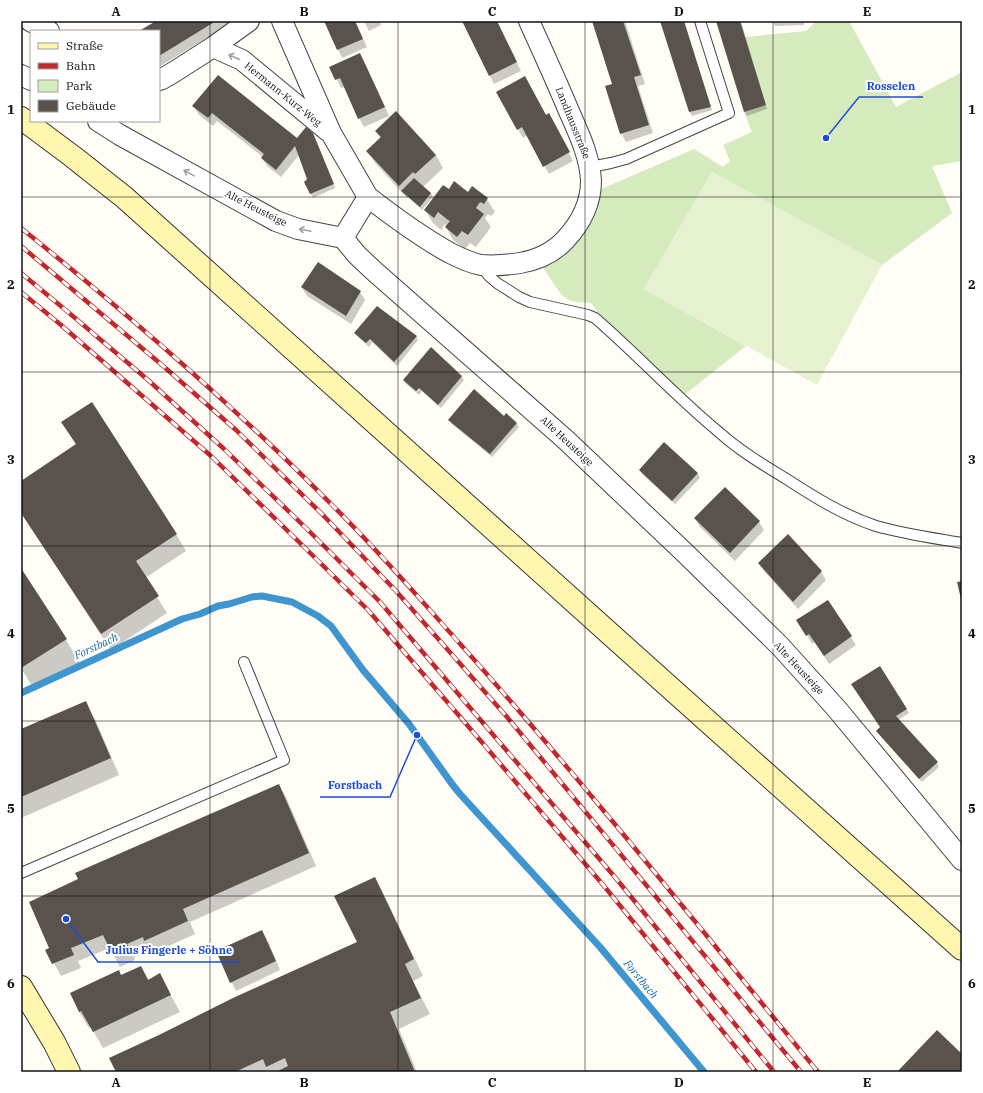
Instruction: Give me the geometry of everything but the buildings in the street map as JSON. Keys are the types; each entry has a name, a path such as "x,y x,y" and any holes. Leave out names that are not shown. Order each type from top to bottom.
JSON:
{"main road":[{"path":"21,118 124,197 962,948"},
{"path":"21,987 54,1042 69,1072"}],"street":[{"path":"30,21 47,30"},
{"path":"160,80 212,47 249,21"},
{"name":"Landhausstraße","path":"282,21 331,133 368,197 418,233 459,258 480,265 498,266 528,262 541,257 561,245 582,217 590,195 590,167 580,137 529,21"},
{"name":"Hermann-Kurz-Weg","path":"212,47 242,60 331,133"},
{"path":"21,75 30,80"},
{"name":"Alte Heusteige","path":"100,122 120,135 276,221 298,229 343,238 357,255 374,271 566,440 780,646 836,708 962,860"},
{"path":"343,238 368,197"}],"lane":[{"path":"590,167 626,159 729,113 700,21"},
{"path":"480,265 496,283 519,297 530,302 588,314 596,318 720,434 743,452 814,498 857,519 876,526 918,536 962,543"},
{"path":"21,873 284,760 244,662"}],"green space":[{"path":"817,21 849,21 896,107 962,72 962,161 932,166 952,213 882,265 712,172 644,289 746,346 684,395 598,313 591,303 571,301 564,297 542,266 599,190 694,149 723,167 730,161 723,145 752,132 744,112 766,105 745,37 806,31"},
{"path":"712,172 882,265 817,385 644,289"}],"waterway":[{"name":"Forstbach","path":"21,693 182,619 200,614 218,606 252,597 262,596 292,602 318,616 331,626 363,670 409,724 460,794 600,947 704,1072"}],"railway":[{"path":"21,228 141,327 218,396 294,467 365,538 508,698 553,751 818,1072"},
{"path":"21,246 162,365 236,430 321,513 396,591 507,717 801,1072"},
{"path":"21,273 148,380 223,448 380,602 614,876 774,1072"},
{"path":"21,292 211,456 368,610 604,886 756,1072"}],"place":[{"name":"Rosselen","path":"826,138"},
{"name":"Forstbach","path":"417,735"},
{"name":"Julius Fingerle + Söhne","path":"66,919"}]}
